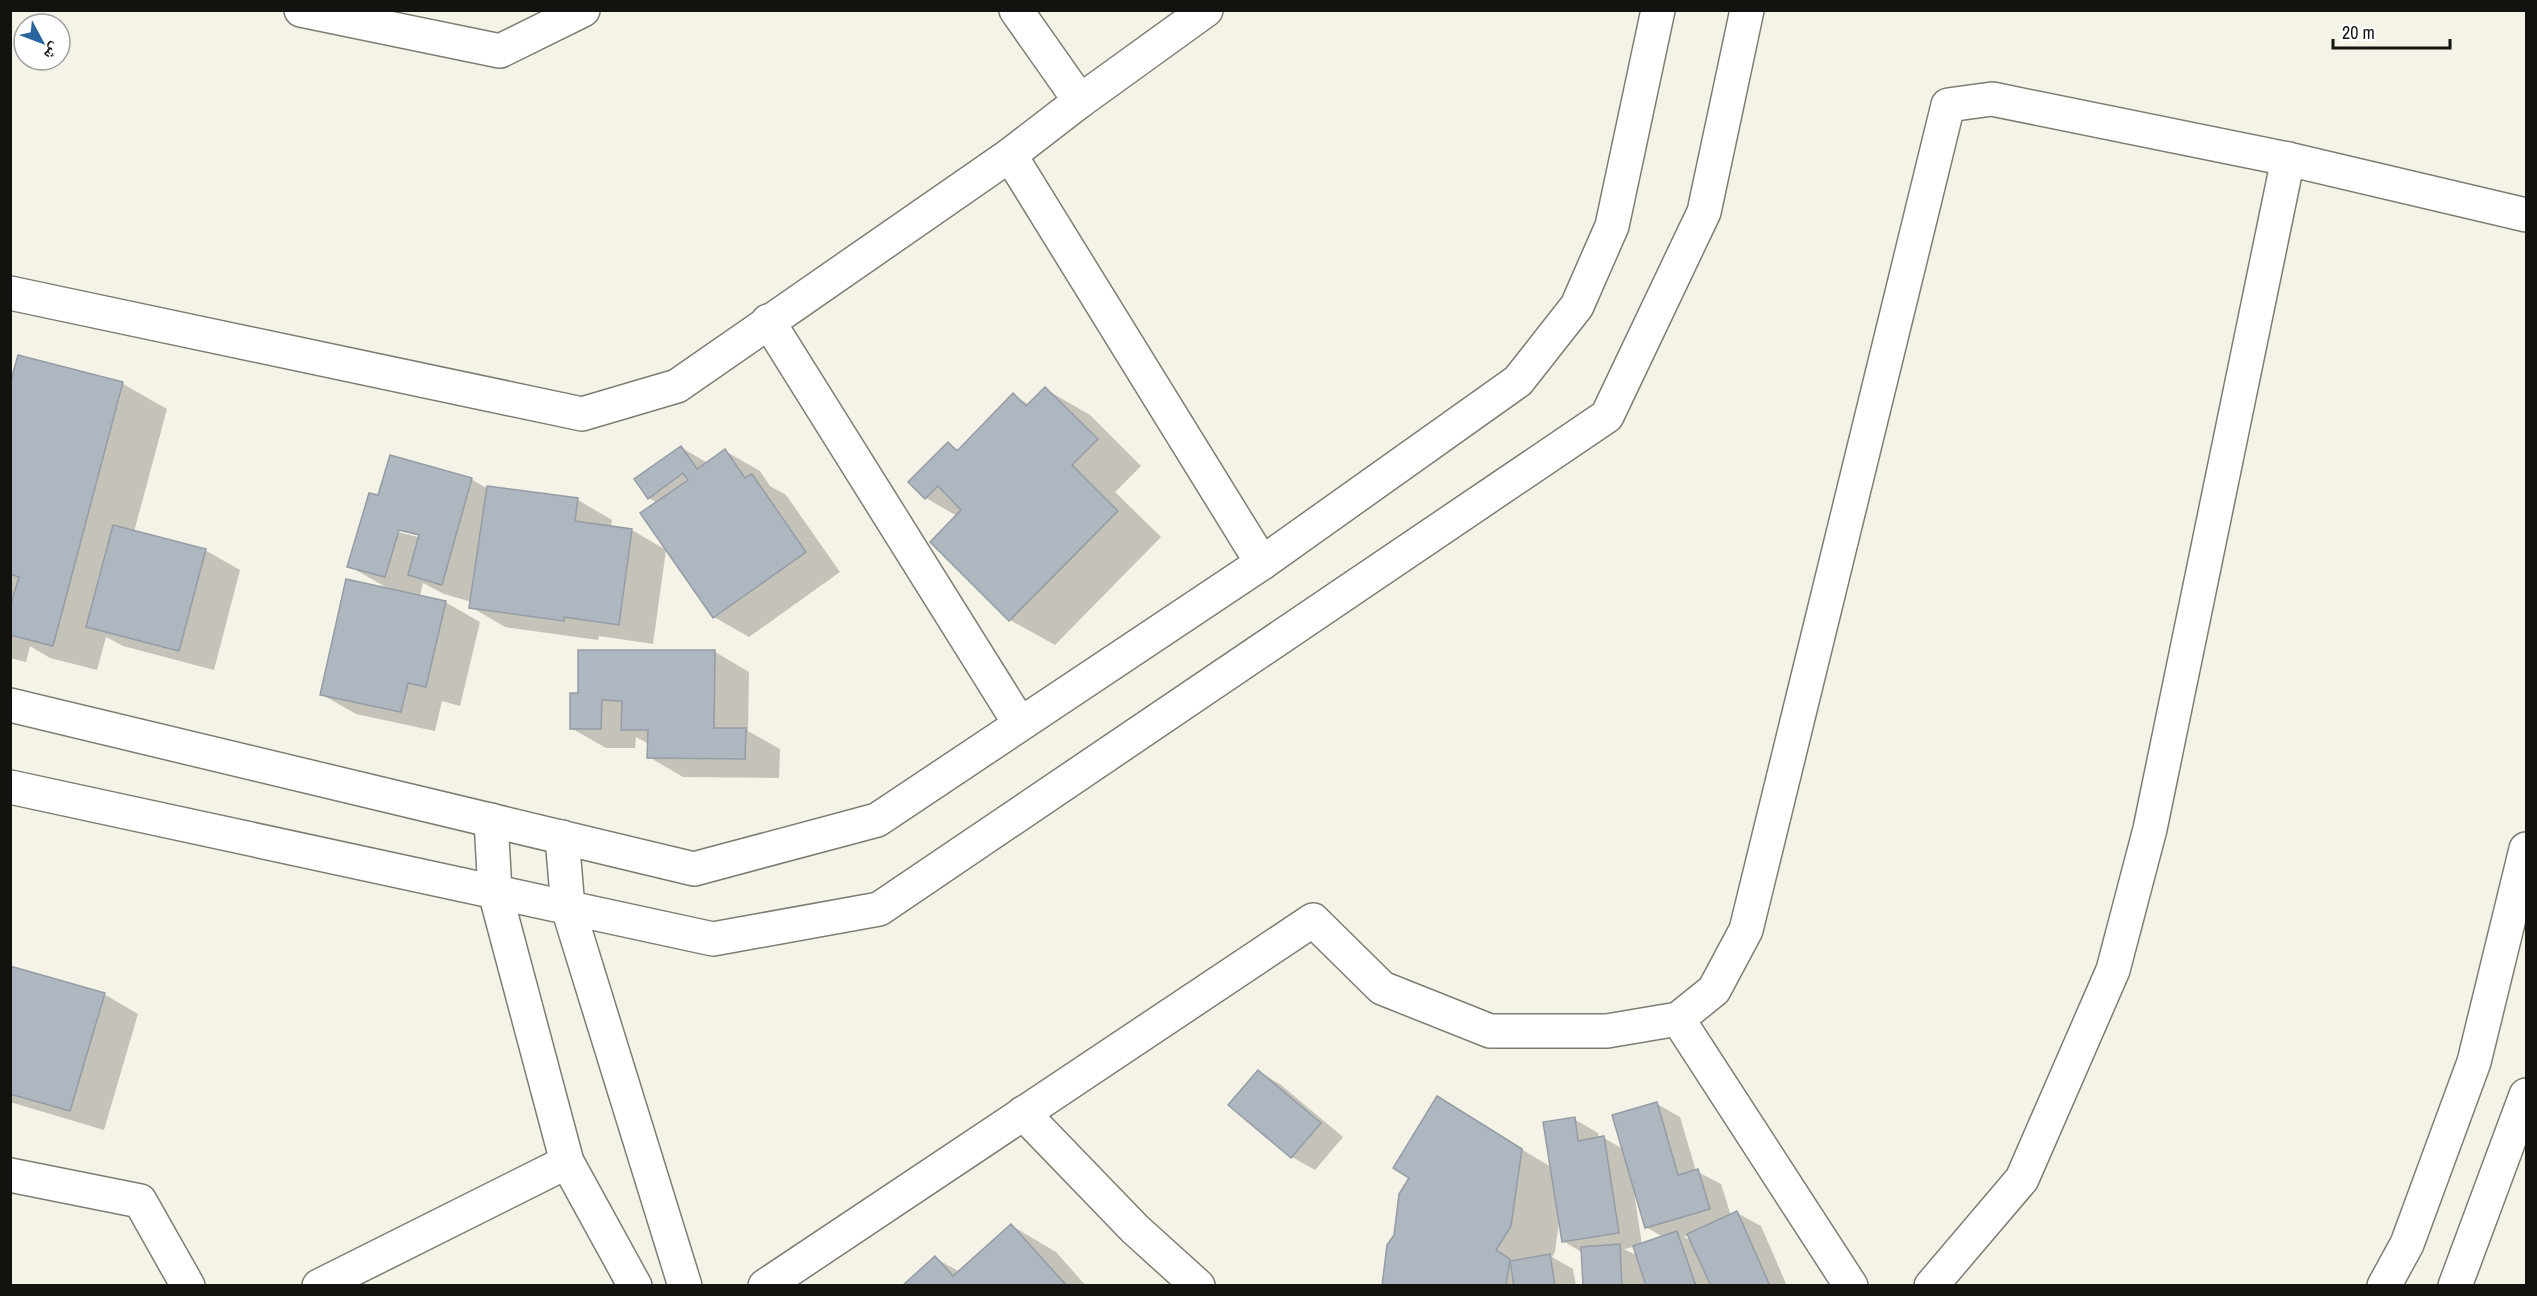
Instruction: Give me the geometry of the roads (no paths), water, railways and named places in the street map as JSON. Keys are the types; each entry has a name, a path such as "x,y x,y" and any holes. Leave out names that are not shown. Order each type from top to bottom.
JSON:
{"street":[{"path":"301,10 501,51 583,10"},
{"path":"1016,10 1080,101"},
{"path":"10,293 582,414 677,386 1010,155 1206,10"},
{"path":"10,705 694,869 877,820 1262,563 1518,381 1577,306 1612,226 1658,10"},
{"path":"10,787 713,939 879,909 1607,416 1704,212 1747,10"},
{"path":"765,1286 1313,920 1382,988 1490,1031 1607,1031 1678,1019 1714,990 1746,930 1948,105 1992,99 2288,159 2526,215"},
{"path":"1010,155 1262,563"},
{"path":"1931,1286 2022,1179 2113,970 2150,829 2288,159"},
{"path":"768,321 1020,724"},
{"path":"491,820 495,892 567,1162 634,1286"},
{"path":"562,837 568,908 685,1286"},
{"path":"2384,1286 2407,1244 2474,1062 2526,849"},
{"path":"1678,1019 1851,1286"},
{"path":"2455,1286 2526,1095"},
{"path":"1023,1113 1135,1229 1198,1286"},
{"path":"319,1286 567,1162"},
{"path":"10,1175 140,1201 188,1286"}]}
